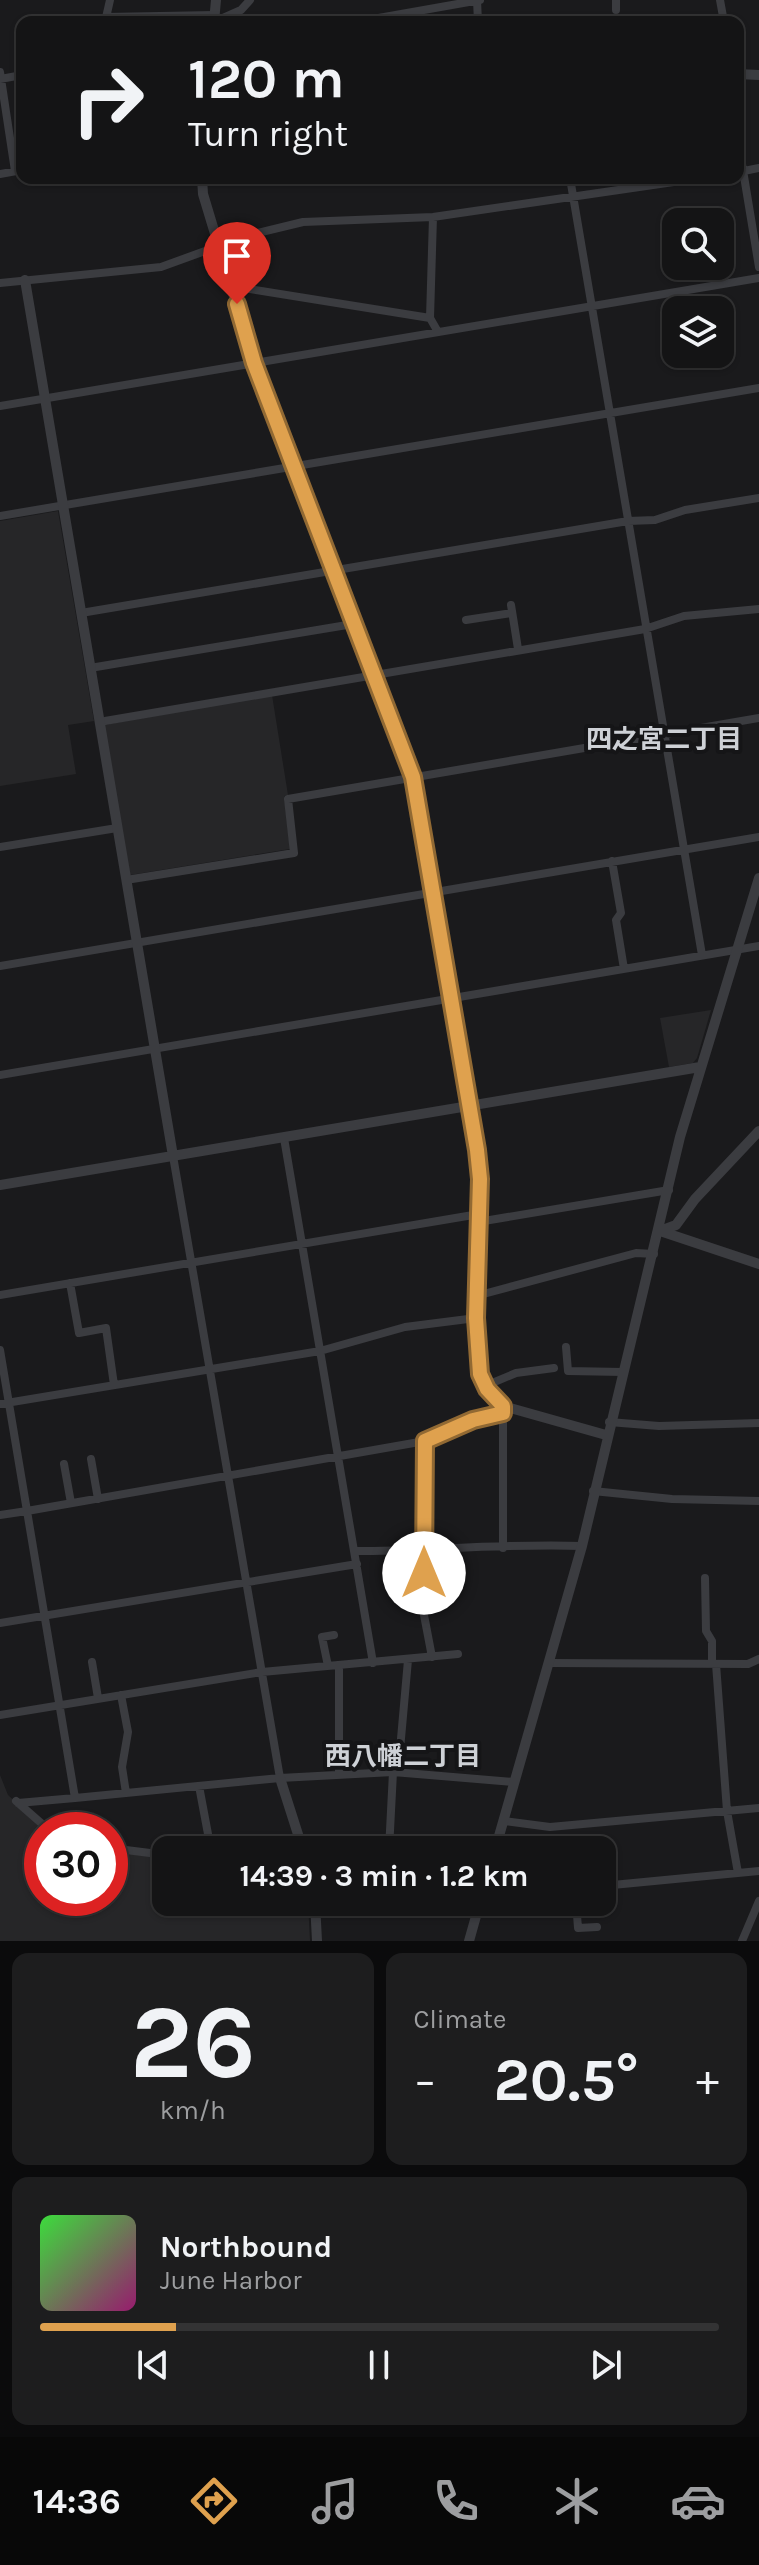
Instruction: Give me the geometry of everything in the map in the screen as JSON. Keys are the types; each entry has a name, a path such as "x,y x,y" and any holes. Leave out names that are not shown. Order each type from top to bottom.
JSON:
{"street":[{"path":"221,16 241,10 250,0"},
{"path":"389,16 478,0"},
{"path":"0,72 16,160"},
{"path":"204,184 254,363 413,777 480,1179 476,1318 480,1374 503,1410 503,1548"},
{"path":"571,184 702,955"},
{"path":"0,283 161,267 219,246 303,222 433,217 665,184"},
{"path":"742,184 759,267"},
{"path":"433,217 430,318 438,332"},
{"path":"0,406 759,278"},
{"path":"25,280 280,1778 299,1836"},
{"path":"231,286 430,318"},
{"path":"0,516 759,388"},
{"path":"81,613 628,521 655,520 685,510 759,498"},
{"path":"466,620 511,609 518,649"},
{"path":"99,722 645,629 684,616 759,609"},
{"path":"90,668 353,624"},
{"path":"126,880 294,853 288,799 759,718"},
{"path":"0,847 117,828"},
{"path":"0,966 759,837"},
{"path":"612,861 621,913 616,920 624,969"},
{"path":"499,1836 582,1546 609,1422 700,1067 759,878"},
{"path":"0,1075 759,946"},
{"path":"0,1185 700,1067"},
{"path":"660,1231 676,1225 695,1199 758,1136"},
{"path":"284,1138 373,1663"},
{"path":"0,1295 302,1245 669,1190"},
{"path":"660,1231 759,1264"},
{"path":"476,1296 636,1253 654,1254"},
{"path":"70,1283 79,1333 106,1328 114,1385"},
{"path":"4,1403 320,1351 405,1327 476,1318"},
{"path":"566,1347 568,1371 623,1372"},
{"path":"0,1350 4,1403 27,1511 75,1798"},
{"path":"485,1386 516,1373 554,1368"},
{"path":"0,1515 425,1441 503,1410 606,1435"},
{"path":"609,1422 659,1426 759,1423"},
{"path":"425,1441 424,1615 432,1657"},
{"path":"91,1459 98,1499"},
{"path":"64,1464 71,1503"},
{"path":"593,1491 672,1499 759,1501"},
{"path":"354,1551 503,1548 534,1544 582,1546"},
{"path":"0,1623 357,1564"},
{"path":"705,1578 706,1631 712,1641 727,1811 738,1873"},
{"path":"328,1666 322,1637 334,1635"},
{"path":"0,1715 262,1672 458,1654"},
{"path":"550,1663 748,1664 759,1659"},
{"path":"390,1836 408,1660"},
{"path":"92,1662 98,1698"},
{"path":"339,1665 339,1775"},
{"path":"121,1695 128,1732 122,1767 126,1793"},
{"path":"28,1812 16,1802 280,1778 395,1772 514,1782"},
{"path":"199,1786 208,1836"},
{"path":"504,1821 550,1827 759,1808"},
{"path":"128,1850 152,1853"},
{"path":"616,1885 759,1871"},
{"path":"742,1941 759,1901"},
{"path":"316,1916 317,1941"},
{"path":"469,1941 476,1916"},
{"path":"577,1916 578,1928 597,1927"}],"shaded area":[{"path":"58,511 94,721 68,725 76,774 0,786 0,521"},
{"path":"272,695 288,795 284,796 290,849 130,875 104,725"},
{"path":"711,1010 697,1058 693,1063 669,1067 660,1018"},
{"path":"0,1775 8,1795 26,1812 24,1916 128,1916 128,1853 152,1856 152,1916 309,1916 310,1941 0,1941"}],"district":[{"name":"四之宮二丁目","path":"664,739"},
{"name":"西八幡二丁目","path":"403,1756"}],"route":[{"path":"237,304 254,363 413,777 477,1150 480,1179 477,1346 483,1382 503,1406 503,1413 473,1420 425,1441 424,1573"}]}
